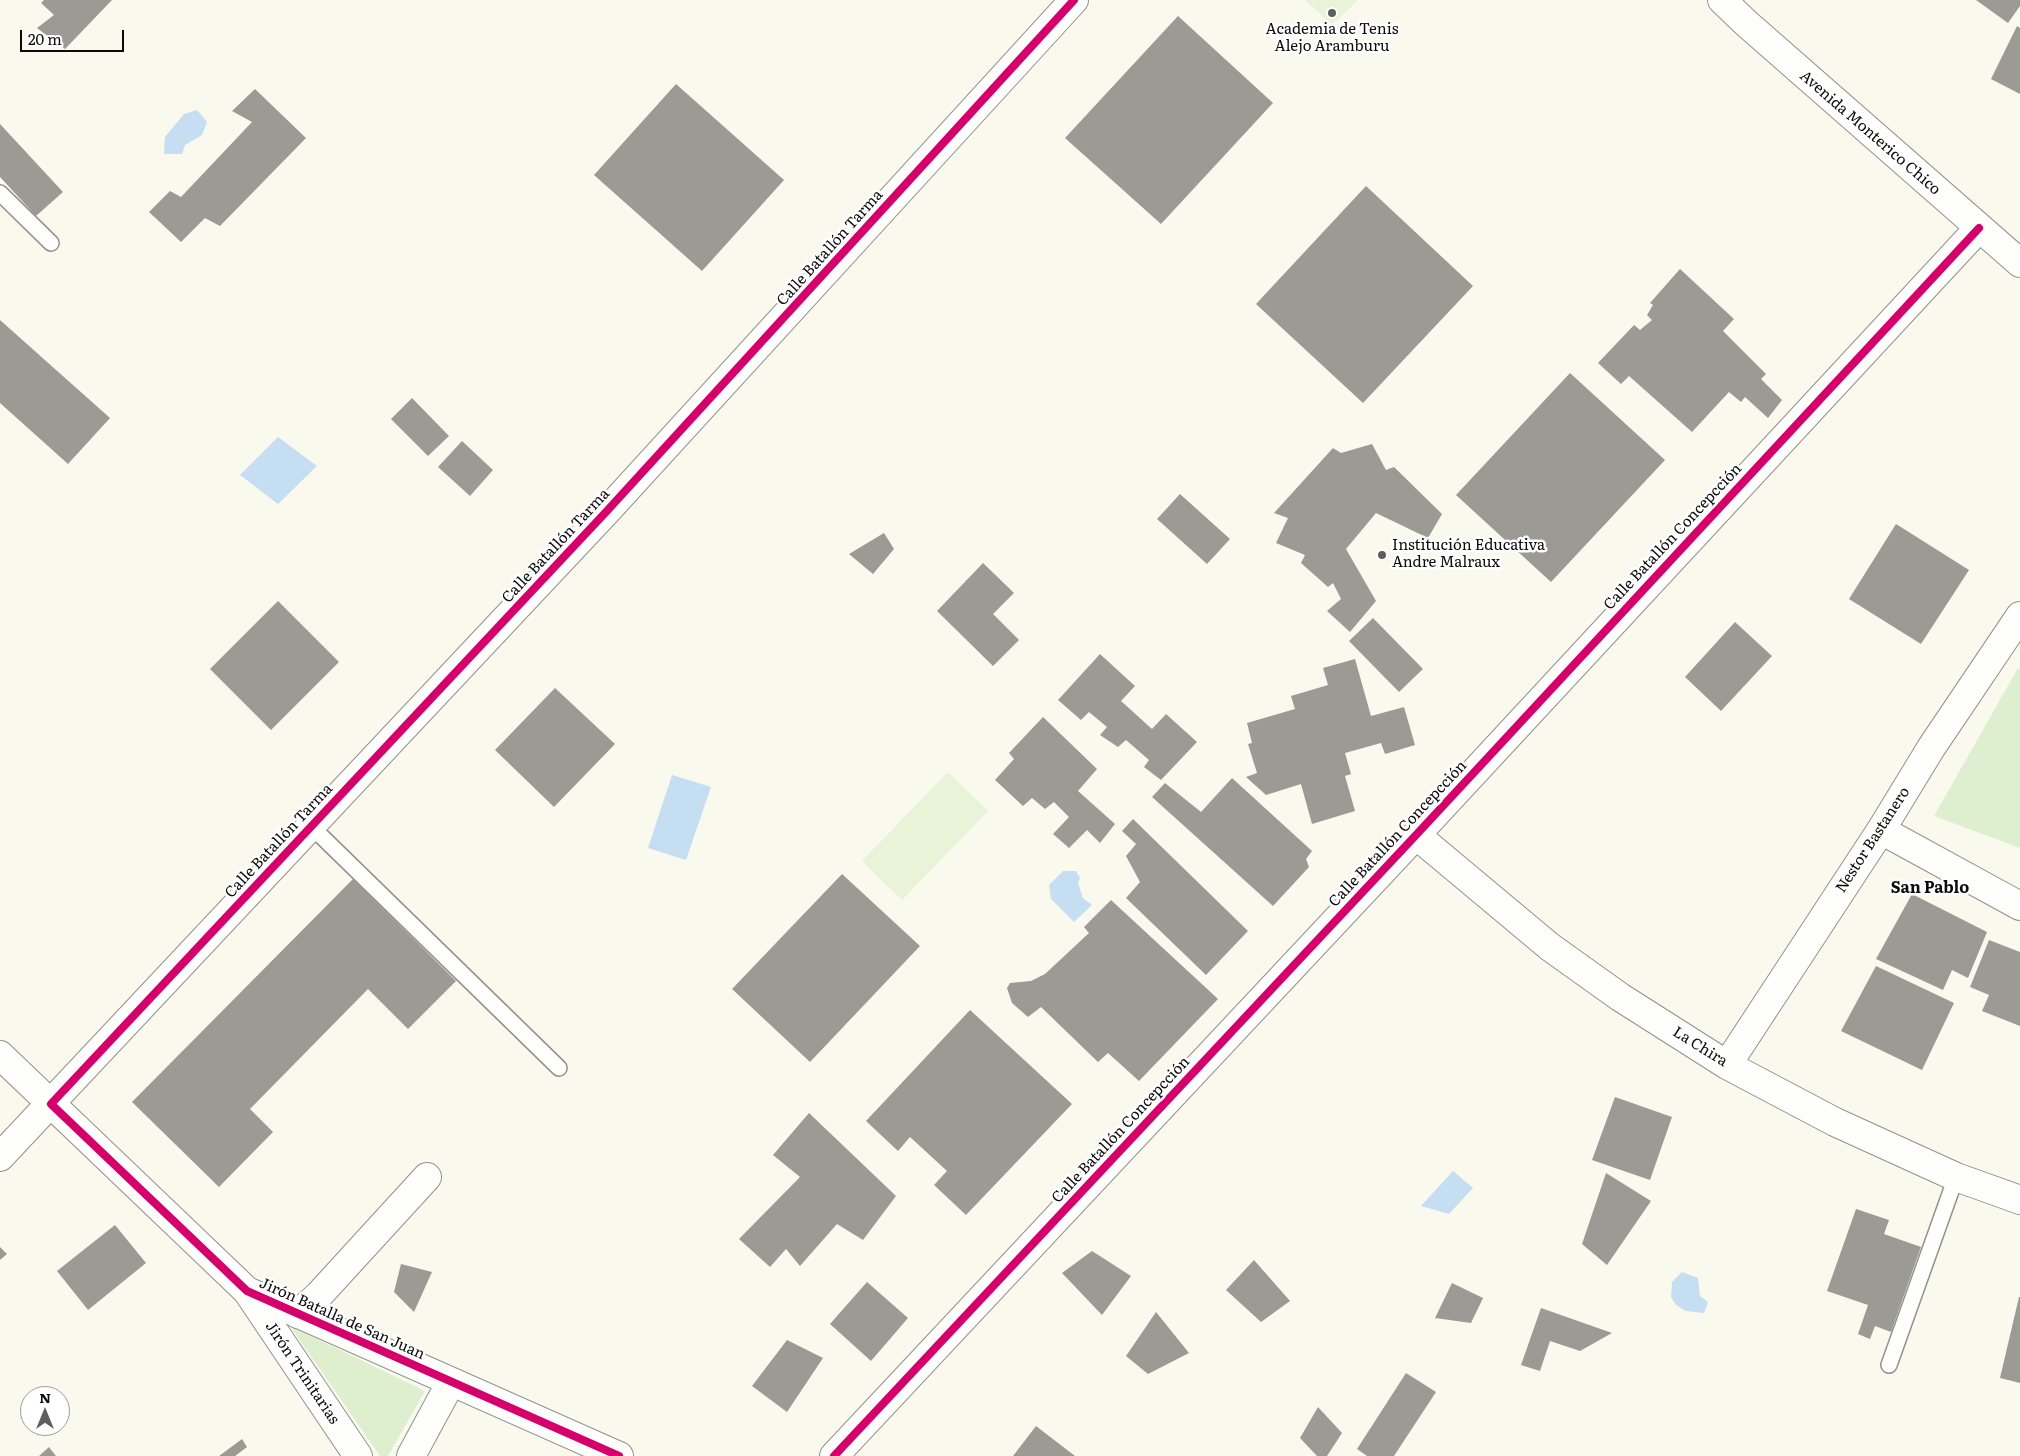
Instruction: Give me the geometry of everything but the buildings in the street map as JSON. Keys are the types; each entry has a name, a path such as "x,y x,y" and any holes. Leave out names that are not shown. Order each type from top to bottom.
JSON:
{"street":[{"name":"Calle Batallón Tarma","path":"0,1157 52,1104 606,513 1074,0"},
{"name":"Avenida Monterico Chico","path":"1722,0 2020,263"},
{"name":"Calle Batallón Concepcción","path":"834,1456 1416,835 1979,228"},
{"name":"Nestor Bastanero","path":"1727,1065 1881,830 1931,748 2017,627"},
{"path":"1881,830 2020,906"},
{"name":"La Chira","path":"1416,835 1550,947 1620,997 1727,1065 1835,1122 1956,1177 2020,1200"},
{"name":"Jirón Batalla de San Juan","path":"0,1055 247,1291 619,1456"},
{"path":"298,1314 319,1295 427,1177"},
{"name":"Jirón Trinitarias","path":"247,1291 358,1456"},
{"path":"412,1456 451,1382"}],"lane":[{"path":"0,194 51,243"},
{"path":"312,827 559,1068"},
{"path":"1889,1364 1956,1177"}],"green space":[{"name":"Academia de Tenis Alejo Aramburu","path":"1305,0 1358,0 1332,25"},
{"path":"2018,668 2020,669 2020,848 1934,816"},
{"path":"948,772 988,811 902,900 862,861"},
{"path":"290,1326 425,1391 388,1456 380,1456"}],"water":[{"path":"197,110 207,122 202,135 185,145 182,154 164,154 165,137 184,114"},
{"path":"278,437 317,466 278,504 240,475"},
{"path":"672,775 711,787 686,860 648,848"},
{"path":"1063,871 1076,871 1080,878 1078,883 1083,898 1092,905 1074,922 1051,899 1049,885"},
{"path":"1453,1171 1473,1188 1449,1214 1421,1206"},
{"path":"1682,1272 1698,1278 1700,1296 1708,1302 1704,1313 1686,1311 1676,1305 1671,1297 1672,1282"}],"cycle path":[{"path":"619,1456 247,1291 51,1104 605,513 1074,0"},
{"path":"834,1456 1416,835 1979,228"}],"place":[{"name":"Academia de Tenis Alejo Aramburu","path":"1332,13"},
{"name":"Institución Educativa Andre Malraux","path":"1382,555"}],"district":[{"name":"San Pablo","path":"1930,888"}]}
